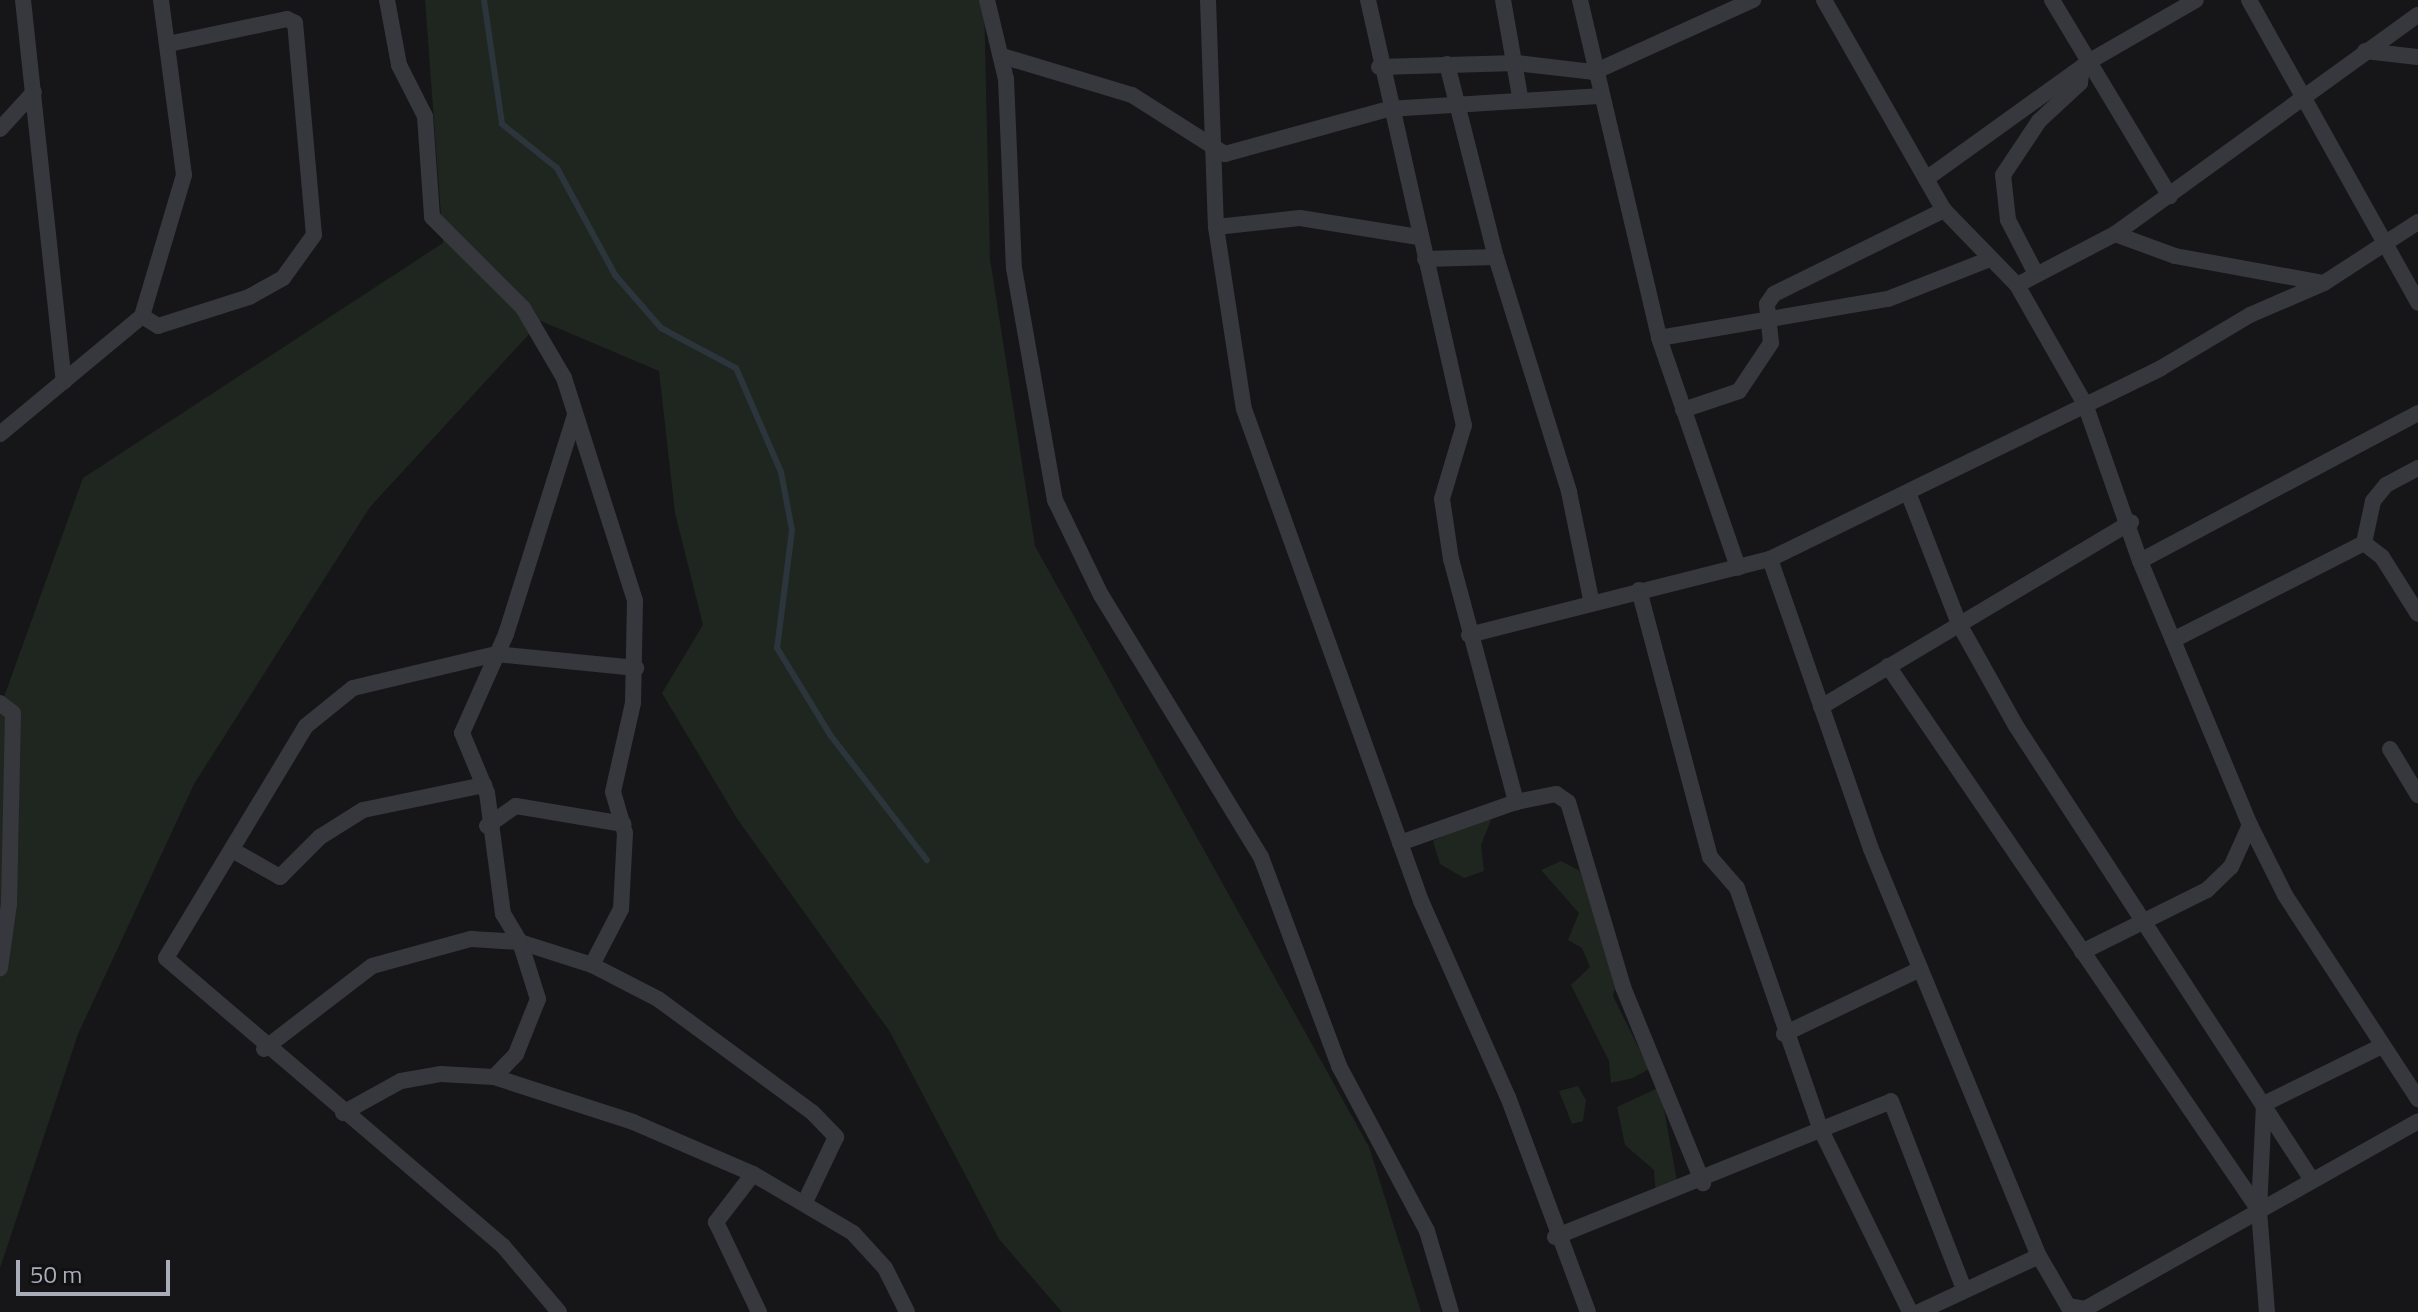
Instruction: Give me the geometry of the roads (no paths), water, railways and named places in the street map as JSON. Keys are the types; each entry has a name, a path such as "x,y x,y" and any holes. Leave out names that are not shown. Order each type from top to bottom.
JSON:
{"street":[{"path":"23,0 64,382"},
{"path":"0,434 142,316 183,197 161,0"},
{"path":"387,0 399,65 425,116 432,217 523,308 564,378 635,601 636,668 613,792 623,824 621,909 592,965"},
{"path":"987,0 1002,56 1014,268 1055,500 1101,595 1261,857 1339,1066 1427,1231 1451,1312"},
{"path":"1208,0 1216,227 1244,409 1400,843 1508,1097 1555,1237 1588,1312"},
{"path":"1368,0 1388,109 1464,425 1442,499 1469,635 1516,802"},
{"path":"1503,0 1517,63 1520,96"},
{"path":"1580,0 1599,96 1659,338 1738,568"},
{"path":"1379,67 1517,63 1594,72 1753,0"},
{"path":"1824,0 1944,210 2017,285 2085,404 2131,522 2140,561 2250,825 2380,1047 2418,1099"},
{"path":"2052,0 2086,64 2170,196"},
{"path":"1926,179 2086,64 2196,0"},
{"path":"2249,0 2418,303"},
{"path":"2017,285 2035,272 2115,234 2170,196 2300,94 2418,15"},
{"path":"142,316 158,326 249,297 283,278 314,235 295,23 287,19 168,44"},
{"path":"2365,51 2418,57"},
{"path":"1002,56 1132,95 1212,146 1240,154 1388,109 1455,100 1599,96"},
{"path":"1447,64 1496,257 1569,492 1591,599"},
{"path":"2035,272 2008,220 2003,175 2039,121 2080,83 2086,64"},
{"path":"0,129 34,92"},
{"path":"1683,410 1739,391 1771,343 1768,318 1774,294 1944,210"},
{"path":"1216,227 1300,218 1418,237"},
{"path":"1469,635 1591,599 1770,559 1909,495 2324,283 2418,222"},
{"path":"2115,234 2175,256 2324,283"},
{"path":"1425,259 1496,257"},
{"path":"1659,338 1888,299 1990,259"},
{"path":"494,1077 537,1015 520,942 503,914 499,856 487,826 484,785 462,733 496,654 576,413"},
{"path":"2140,561 2418,413"},
{"path":"2364,543 2373,501 2418,468"},
{"path":"1909,495 1959,624 2016,726 2147,919 2312,1180"},
{"path":"1821,707 2131,522"},
{"path":"2173,640 2364,543"},
{"path":"2364,543 2382,557 2418,614"},
{"path":"1770,559 1821,707 1920,969 2039,1256 2068,1306 2085,1309 2418,1121"},
{"path":"1639,590 1710,857 1737,888 1784,1034 1821,1130 1910,1312"},
{"path":"559,1312 503,1246 264,1049 166,958 234,851 306,726 327,704 404,672 496,654 636,668"},
{"path":"1888,666 2259,1210"},
{"path":"0,703 13,713 9,904 0,968"},
{"path":"2390,749 2418,795"},
{"path":"234,851 280,877 363,810 484,785"},
{"path":"1400,843 1516,802 1556,794 1568,802 1623,987 1703,1183"},
{"path":"487,826 516,806 623,824"},
{"path":"2082,952 2221,879 2250,825"},
{"path":"264,1049 372,966 471,939 520,942 592,965 727,1046 833,1132 805,1202"},
{"path":"1784,1034 1920,969"},
{"path":"2264,1104 2380,1047"},
{"path":"343,1113 401,1081 441,1074 494,1077 648,1127 753,1174 805,1202 870,1249 907,1312"},
{"path":"1555,1237 1703,1183 1880,1103 1894,1104 1964,1289"},
{"path":"2264,1104 2259,1210 2267,1312"},
{"path":"753,1174 716,1222 759,1312"},
{"path":"1919,1312 2039,1256"}],"waterway":[{"path":"484,0 502,124 557,168 615,275 661,328 736,368 781,472 792,530 777,648 831,736 927,860"}]}
